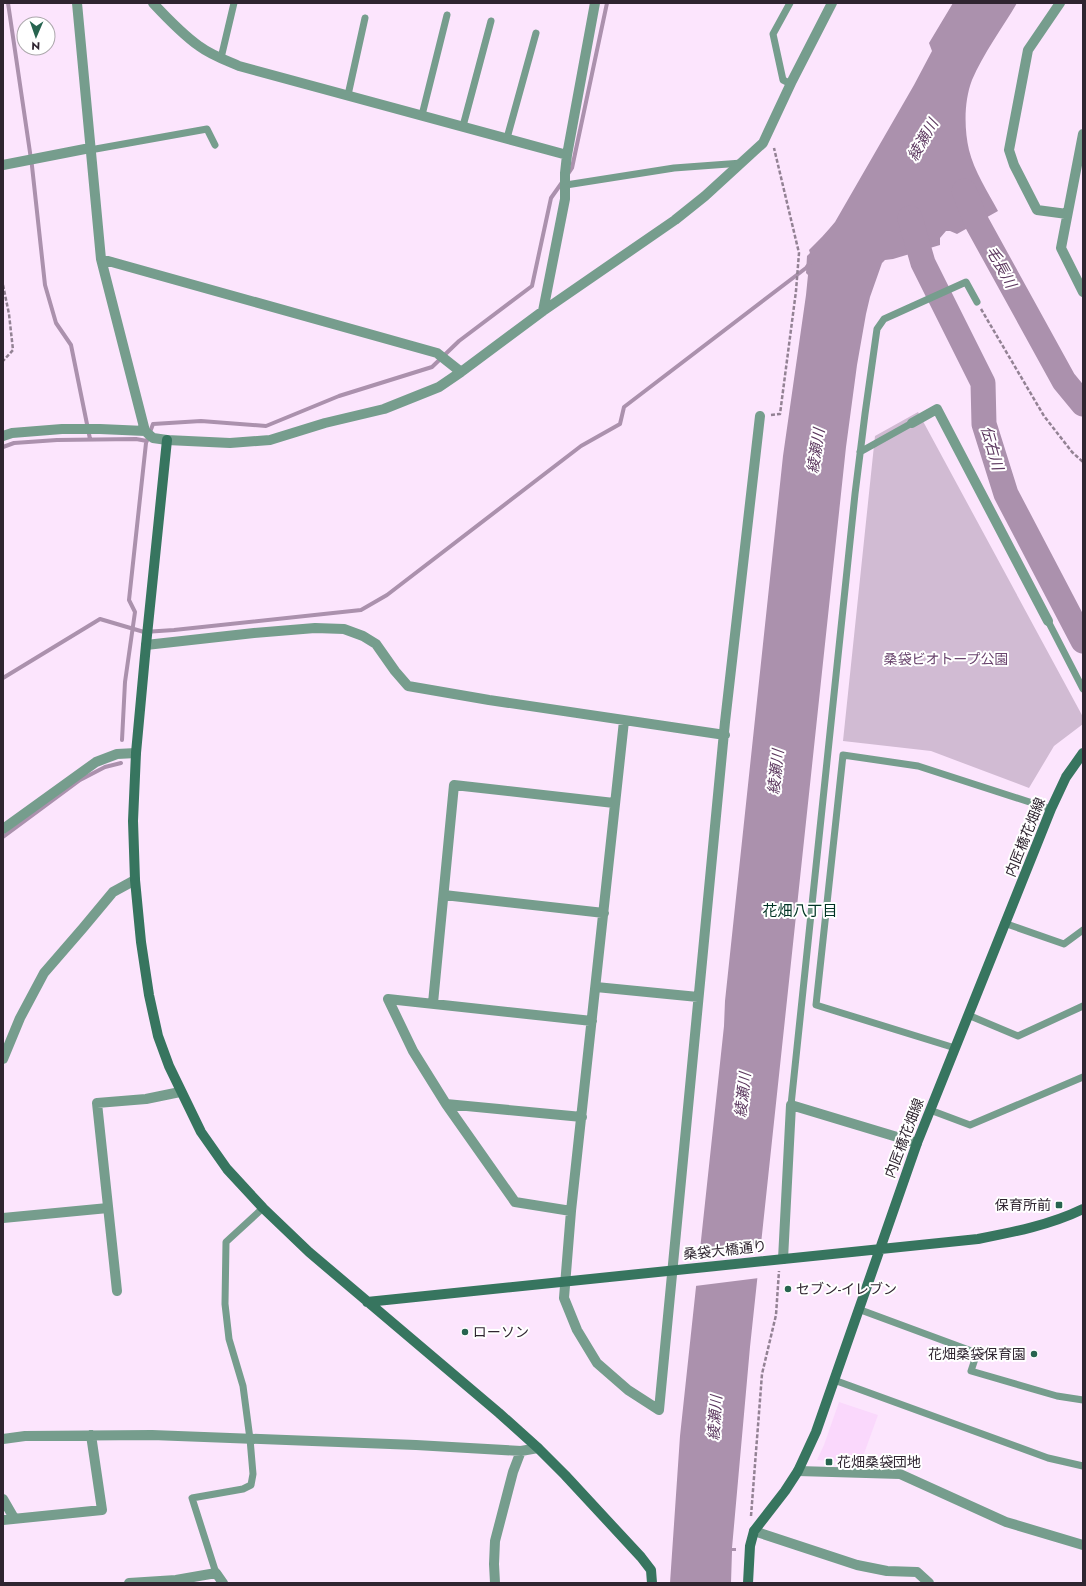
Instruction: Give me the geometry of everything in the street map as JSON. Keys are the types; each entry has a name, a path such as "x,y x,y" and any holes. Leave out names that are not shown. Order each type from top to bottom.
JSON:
{"street":[{"path":"77,3 101,259 145,431 153,438 230,443 270,440 325,423 384,409 439,387 542,311 675,220 706,196 763,143 769,128 832,3"},
{"path":"153,3 176,27 199,47 239,66 508,138 567,156"},
{"path":"542,311 565,199 565,173 567,156 595,3"},
{"path":"1060,3 1028,50 1009,150 1014,165 1036,210 1067,214"},
{"path":"1083,134 1081,163 1067,214 1061,248 1083,292"},
{"path":"3,165 90,149"},
{"path":"101,259 295,312 437,353 461,372"},
{"path":"912,423 937,409 1048,621"},
{"path":"624,721 571,1211 564,1298 577,1330 597,1363 628,1390 659,1410 677,1269 698,997 744,547 760,416"},
{"path":"3,436 12,433 62,430 145,431"},
{"path":"168,440 136,753 133,821 135,880 141,942 149,995 158,1036 168,1066 201,1132 227,1169 263,1208 309,1252 500,1413 538,1448 641,1556 650,1570 652,1583"},
{"path":"146,645 277,631 316,628 344,629 363,636 376,644 395,671 408,686 624,721 724,735"},
{"path":"3,829 96,762 117,754 136,753"},
{"name":"内匠橋花畑線","path":"754,1531 785,1491 798,1471 816,1432 917,1143 1051,809 1066,777 1083,753"},
{"path":"433,1003 454,785 614,803"},
{"path":"3,1059 20,1018 44,973 113,892 135,880"},
{"path":"444,895 604,913"},
{"path":"596,987 698,997"},
{"path":"571,1211 515,1202 446,1104 413,1051 388,999 592,1021"},
{"path":"116,1291 97,1103 146,1099 180,1092"},
{"path":"446,1104 582,1118"},
{"path":"778,1259 791,1105 917,1143"},
{"path":"3,1218 108,1208"},
{"name":"桑袋大橋通り","path":"367,1302 978,1239 1037,1226 1083,1209"},
{"path":"3,1520 102,1510 91,1435"},
{"path":"3,1439 25,1436 152,1435 416,1445 522,1451 538,1448"},
{"path":"494,1583 495,1541 513,1472 522,1451"},
{"path":"798,1471 900,1474 1006,1522 1083,1546"},
{"path":"3,1499 14,1518"},
{"path":"748,1583 750,1546 754,1531 857,1565 887,1571 917,1572 929,1583"},
{"path":"128,1583 176,1580 216,1573 223,1583"}],"lane":[{"path":"221,58 234,3"},
{"path":"790,3 774,34 783,80 791,84"},
{"path":"422,115 447,15"},
{"path":"348,95 365,18"},
{"path":"463,126 491,21"},
{"path":"508,138 536,33"},
{"path":"90,149 207,129 215,145"},
{"path":"566,185 674,168 742,162"},
{"path":"791,1105 860,452 877,329 884,319 966,282 977,302"},
{"path":"860,452 912,423"},
{"path":"1048,621 1083,689"},
{"path":"955,1048 816,1005 843,755 918,766 1051,809"},
{"path":"1004,923 1064,944 1083,930"},
{"path":"968,1015 1018,1036 1083,1006"},
{"path":"930,1110 970,1125 1083,1077"},
{"path":"216,1573 192,1498 243,1489 250,1485 253,1474 243,1386 229,1339 225,1304 226,1242 263,1208"},
{"path":"858,1309 977,1353 971,1371 1057,1396 1083,1400"},
{"path":"834,1380 1048,1458 1083,1466"}],"path":[{"path":"760,416 780,414 796,291 799,253 769,128"},
{"path":"3,285 9,314 13,350 3,361"},
{"path":"977,302 1044,416 1072,452 1083,462"},
{"path":"754,1531 751,1524 751,1509 762,1374 776,1315 778,1259"}],"shaded area":[{"path":"839,1402 878,1415 861,1462 817,1460 824,1445"}],"green space":[{"name":"桑袋ビオトープ公園","path":"918,412 1083,717 1083,724 1054,746 1029,788 931,751 843,741 875,436"}],"water":[{"name":"綾瀬川","path":"953,3 1017,3 987,51 972,80 966,106 966,133 971,158 998,211 957,234 946,231 940,238 940,245 885,260 882,263 870,297 857,365 846,447 750,1347 732,1548 736,1548 736,1551 732,1551 731,1583 670,1583 680,1436 783,456 806,295 808,275 806,273 807,256 810,253 809,250 835,222 914,85 932,51 929,43"}],"pier":[{"path":"763,1244 759,1278 695,1286 698,1252"}],"waterway":[{"path":"8,3 32,166 45,285 56,323 71,345 90,439"},
{"path":"568,174 572,168 607,3"},
{"path":"122,740 125,682 135,612 129,600 146,443 153,424 201,421 266,426 339,396 432,367 459,341 532,286 551,198 563,181"},
{"name":"毛長川","path":"964,191 977,223 1064,381 1083,404"},
{"name":"伝右川","path":"910,218 923,263 983,383 984,424 1006,494 1083,641"},
{"path":"3,678 100,619 144,632 361,610 387,595 581,446 620,424 624,407 806,268 810,263"},
{"path":"3,447 14,443 57,440 136,439 147,441"},
{"path":"3,837 80,780 105,767 121,763"}],"place":[{"name":"保育所前","path":"1059,1205"},
{"name":"セブン-イレブン","path":"788,1289"},
{"name":"ローソン","path":"465,1332"},
{"name":"花畑桑袋保育園","path":"1034,1354"},
{"name":"花畑桑袋団地","path":"829,1462"}],"district":[{"name":"花畑八丁目","path":"800,911"}]}
